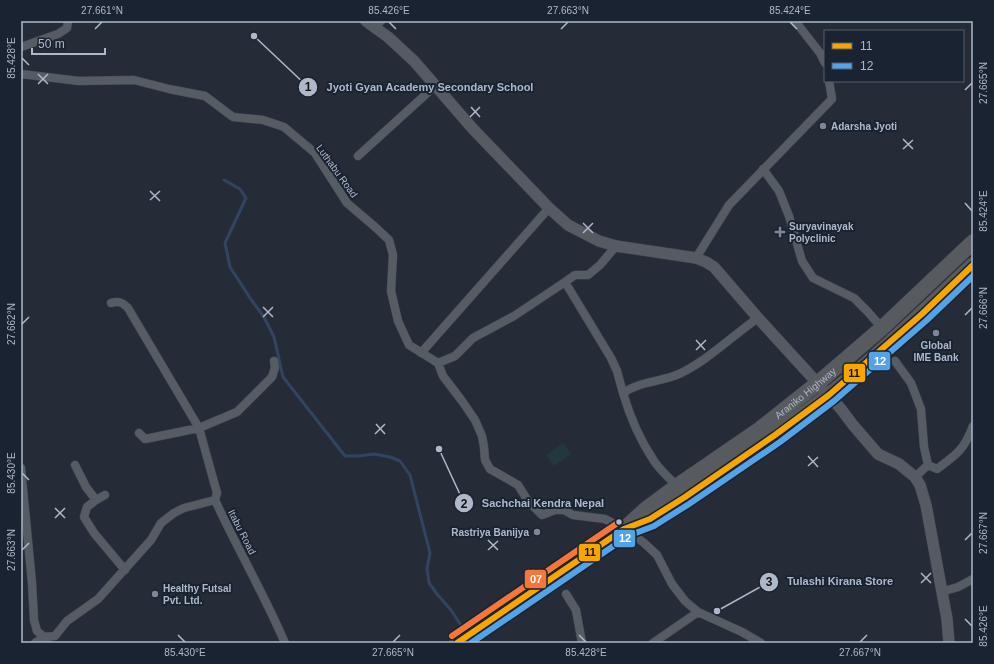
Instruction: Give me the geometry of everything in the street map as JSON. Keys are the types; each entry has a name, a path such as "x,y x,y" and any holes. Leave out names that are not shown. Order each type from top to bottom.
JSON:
{"highway":[{"name":"Araniko Highway","path":"457,643 624,530 646,509 760,428 818,383 882,328 973,242"},
{"name":"Araniko Highway","path":"624,530 650,519 685,497 775,435 829,395 910,324 973,265"}],"main road":[{"path":"373,23 414,61 473,128 549,208 568,225 599,241 616,246 696,258 714,267 758,318 829,395 878,454 899,464 915,477 920,485 926,505 947,619 949,643"}],"street":[{"path":"21,47 58,34 67,28 68,21"},
{"path":"795,21 820,53 824,61"},
{"name":"Luthabu Road","path":"21,74 79,81 134,80 205,96 233,117 263,120 284,127 315,153 347,203 389,240 393,255 391,291 398,321 408,345 438,363"},
{"path":"696,258 729,205 832,99 829,82"},
{"path":"358,156 435,86"},
{"path":"763,169 779,191 789,216 802,261 813,278 854,298 882,328"},
{"path":"421,353 549,208"},
{"path":"616,246 600,265 588,275 575,275 514,316 473,338 455,356 438,363 443,376 475,420 482,436 485,460 490,469 518,485 528,501 542,515 555,510 564,510 573,515 605,519 624,530 643,542 657,555 672,584 685,601 698,612 742,632 761,643"},
{"path":"565,282 611,358 624,393 628,410 654,462 677,486"},
{"path":"35,643 55,636 67,621 98,599 151,540 161,523 174,513 184,508 215,500 217,493 199,428 128,308 122,302 118,301 111,303"},
{"path":"624,393 640,384 678,374 697,364 758,318"},
{"path":"139,432 145,439 199,428 237,412 272,377 274,361"},
{"path":"895,361 911,383 921,409 924,447 928,465"},
{"path":"928,465 937,469 955,456 966,443 973,426"},
{"path":"75,465 86,487 96,500"},
{"path":"915,477 928,465"},
{"path":"21,468 34,620 37,631 46,640"},
{"path":"106,495 87,507 84,516 94,533 125,570"},
{"name":"Itabu Road","path":"215,500 275,619 285,643"},
{"path":"941,592 958,587 973,579"},
{"path":"566,594 576,610 582,643"},
{"path":"653,643 698,612"}],"green space":[{"path":"563,443 571,454 554,466 546,455"}],"waterway":[{"path":"224,180 240,189 246,198 225,243 230,267 264,317 274,337 283,377 345,456 374,454 390,457 400,461 410,475 430,553 427,568 429,583 451,610 460,624"}],"transit line":[{"name":"11","path":"457,643 624,529 650,519 685,497 775,435 829,395 922,314 973,265"},
{"name":"12","path":"471,643 628,536 654,526 780,442 834,401 927,320 973,276"},
{"name":"07","path":"452,636 619,522"}],"place":[{"name":"Jyoti Gyan Academy Secondary School","path":"254,36"},
{"name":"Adarsha Jyoti","path":"823,126"},
{"name":"Suryavinayak Polyclinic","path":"780,232"},
{"name":"Global IME Bank","path":"936,333"},
{"name":"Sachchai Kendra Nepal","path":"439,449"},
{"name":"Rastriya Banijya","path":"537,532"},
{"name":"Healthy Futsal Pvt. Ltd.","path":"155,594"},
{"name":"Tulashi Kirana Store","path":"717,611"}]}
